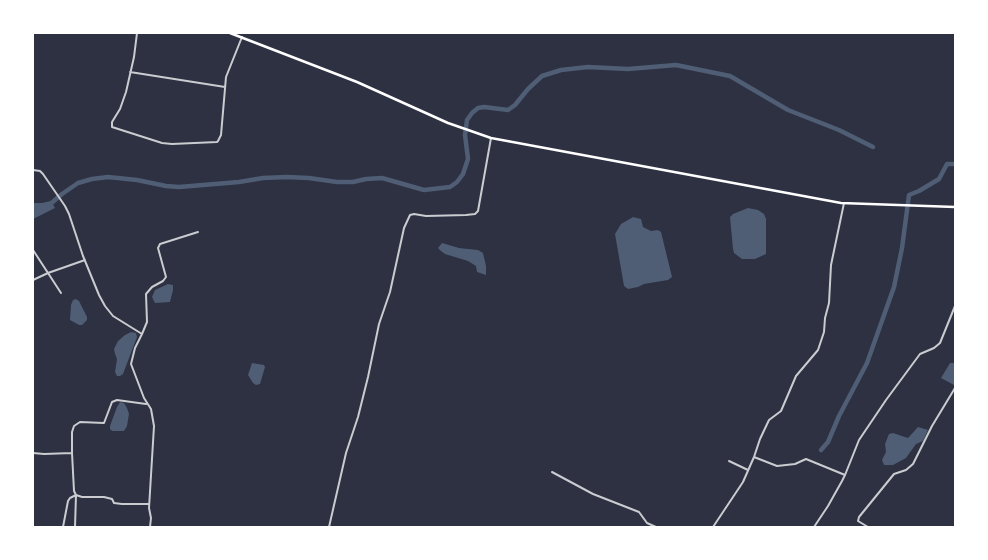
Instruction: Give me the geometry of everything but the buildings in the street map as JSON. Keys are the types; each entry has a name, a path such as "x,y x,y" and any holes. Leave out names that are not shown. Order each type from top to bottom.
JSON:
{"main road":[{"path":"230,33 356,82 448,124 482,136 759,189 844,203 913,207 955,207"}],"street":[{"path":"137,33 126,92 120,109 112,122 112,127 162,143 190,144 217,142 221,136 226,77 242,37"},
{"path":"130,72 225,87"},
{"path":"329,527 346,453 358,417 368,377 379,324 390,292 404,228 410,215 414,214 426,216 466,215 475,214 478,211 491,138"},
{"path":"33,170 40,171 44,174 69,214 99,295 113,316 142,334"},
{"path":"713,527 720,514 735,497 743,482 769,420 781,411 796,376 818,350 824,332 825,318 829,303 831,265 844,203"},
{"path":"150,527 149,504 154,426 151,409 146,404 131,364 135,348 147,322 146,294 152,287 163,281 166,277 158,248 160,244 198,232"},
{"path":"33,250 61,293"},
{"path":"33,280 85,260"},
{"path":"814,527 838,490 859,440 920,354 934,348 940,343 955,306"},
{"path":"868,527 858,521 859,517 894,474 906,470 913,464 932,426 955,388"},
{"path":"75,527 76,495 74,491 72,453 72,432 74,426 80,422 104,422 112,402 117,400 146,404"},
{"path":"33,453 72,453"},
{"path":"754,457 771,465 777,466 796,464 806,459 844,475"},
{"path":"729,461 748,470"},
{"path":"552,472 593,494 638,512 647,523 656,527"},
{"path":"63,527 68,501 76,495 82,497 104,497 112,499 114,503 122,504 149,504"}],"water":[{"path":"51,201 55,208 33,219 33,203"},
{"path":"748,208 758,210 764,214 766,219 766,254 755,259 742,259 734,253 733,249 730,217 733,214"},
{"path":"633,217 641,219 643,227 651,231 658,230 661,232 672,277 668,280 644,284 628,289 624,286 615,234 621,224"},
{"path":"442,243 459,248 478,250 483,253 486,266 486,275 477,272 476,266 468,261 445,254 438,248"},
{"path":"168,284 173,285 170,302 155,303 152,297 155,290"},
{"path":"76,299 79,301 87,317 87,320 82,325 70,320 71,305 73,300"},
{"path":"131,332 136,333 137,337 123,374 117,376 115,372 117,359 114,349 118,341"},
{"path":"252,363 264,365 265,367 260,384 256,385 253,383 248,375"},
{"path":"950,363 955,363 954,385 941,378"},
{"path":"120,402 124,403 129,414 127,426 124,431 112,431 110,426"},
{"path":"918,427 928,430 923,441 916,444 906,458 893,465 884,465 882,460 886,452 885,444 889,434 893,433 908,438"}],"waterway":[{"path":"48,206 78,183 108,177 179,187 239,182 263,178 287,177 337,182 353,182 382,178 424,190 450,187 457,182 463,174 468,159 465,135 467,120 472,113 478,108 484,107 508,110 515,105 528,89 542,76 561,70 588,67 628,69 676,65 730,76 788,110 839,130 873,147"},
{"path":"821,450 828,442 839,416 867,363 894,287 902,248 909,195 939,179 947,164 955,164"}]}
